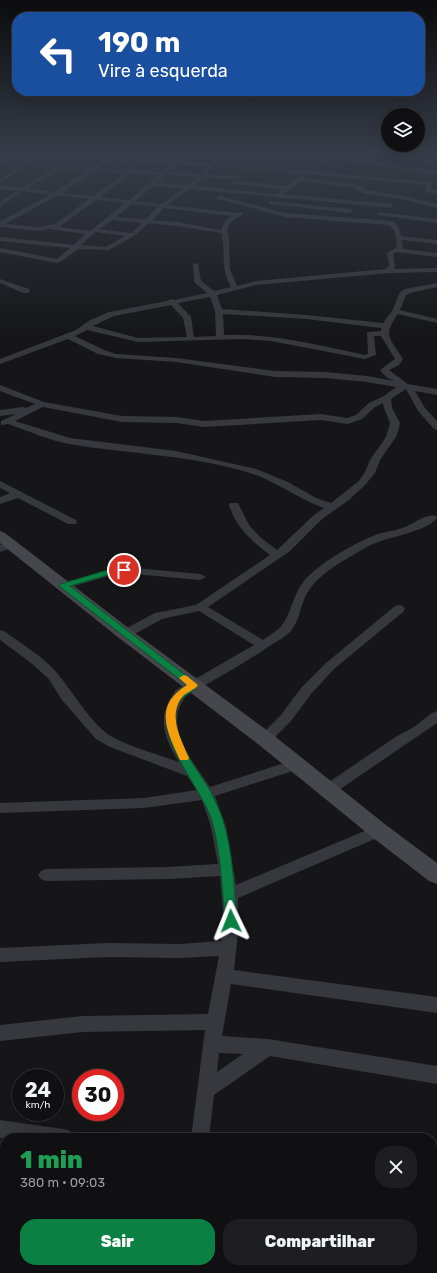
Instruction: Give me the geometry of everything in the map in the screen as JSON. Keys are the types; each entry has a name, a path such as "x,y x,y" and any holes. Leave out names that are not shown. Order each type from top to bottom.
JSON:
{"street":[{"path":"0,225 19,214"},
{"path":"51,228 73,214"},
{"path":"0,250 60,260 82,240 115,214"},
{"path":"0,239 107,249 132,234 155,214"},
{"path":"235,288 226,272 226,239 224,232 225,226 228,222 238,214"},
{"path":"284,214 308,218 343,218 403,225"},
{"path":"385,214 437,221"},
{"path":"391,215 392,224 401,250"},
{"path":"110,218 177,224 224,232"},
{"path":"0,225 38,229 51,228 132,234"},
{"path":"398,238 437,242"},
{"path":"389,271 392,265 390,253 401,250 437,254"},
{"path":"195,264 198,282 213,294 219,311 220,336"},
{"path":"0,362 69,336 103,317 171,301 213,294 272,281 389,271 437,270"},
{"path":"0,281 26,291"},
{"path":"85,327 105,330 139,340 191,339 220,336 280,339 365,357 372,355 370,334 385,329 396,311 403,294 437,285"},
{"path":"171,301 187,317 191,339"},
{"path":"219,311 306,316 385,329"},
{"path":"396,311 437,321"},
{"path":"385,329 387,342 399,359 396,363 384,370 389,375 402,381 437,427"},
{"path":"69,336 101,352 116,356 176,360 275,374 367,379 437,392"},
{"path":"0,388 42,404 122,419 176,420 208,424 321,418 348,421 359,417 372,405 387,398 406,386"},
{"path":"126,634 159,616 200,607 286,549 318,517 356,490 370,472 375,460 391,437 395,423 388,408 387,398"},
{"path":"4,423 42,404"},
{"path":"0,413 30,409"},
{"path":"4,423 69,441 176,454 253,471 285,484 312,500 332,507"},
{"path":"0,484 72,522"},
{"path":"0,501 18,494"},
{"path":"234,506 241,523 250,534 277,555"},
{"path":"201,1133 211,1044 228,948 231,921 230,895 217,821 206,794 191,772 172,731 170,714 175,701 181,693 234,664 286,629 295,614 300,596 304,589 319,573 332,563 363,544 383,536 408,530 432,518"},
{"path":"4,543 64,586 265,739 379,831 435,870"},
{"path":"64,586 114,571 124,570 200,576"},
{"path":"200,607 264,645"},
{"path":"265,739 286,718 306,692 330,666 399,609"},
{"path":"0,634 35,660 52,675 67,697 102,736 115,744 191,772"},
{"path":"328,790 402,739 420,730 437,716"},
{"path":"0,808 144,803 206,794 297,764"},
{"path":"230,895 258,881 325,855 379,831"},
{"path":"46,875 167,873 226,869"},
{"path":"0,955 108,950 180,951 228,948"},
{"path":"224,976 437,1005"},
{"path":"0,1033 83,1024 215,1022"},
{"path":"211,1044 268,1048 437,1076"},
{"path":"205,1090 268,1048"},
{"path":"0,1129 28,1133"}],"slow traffic":[{"path":"184,678 194,685 181,693 175,701 170,714 172,731 184,758"}],"route":[{"path":"124,570 114,571 64,586 194,685 181,693 175,701 170,714 172,731 191,772 206,794 217,821 222,842 230,895 231,921"}]}
